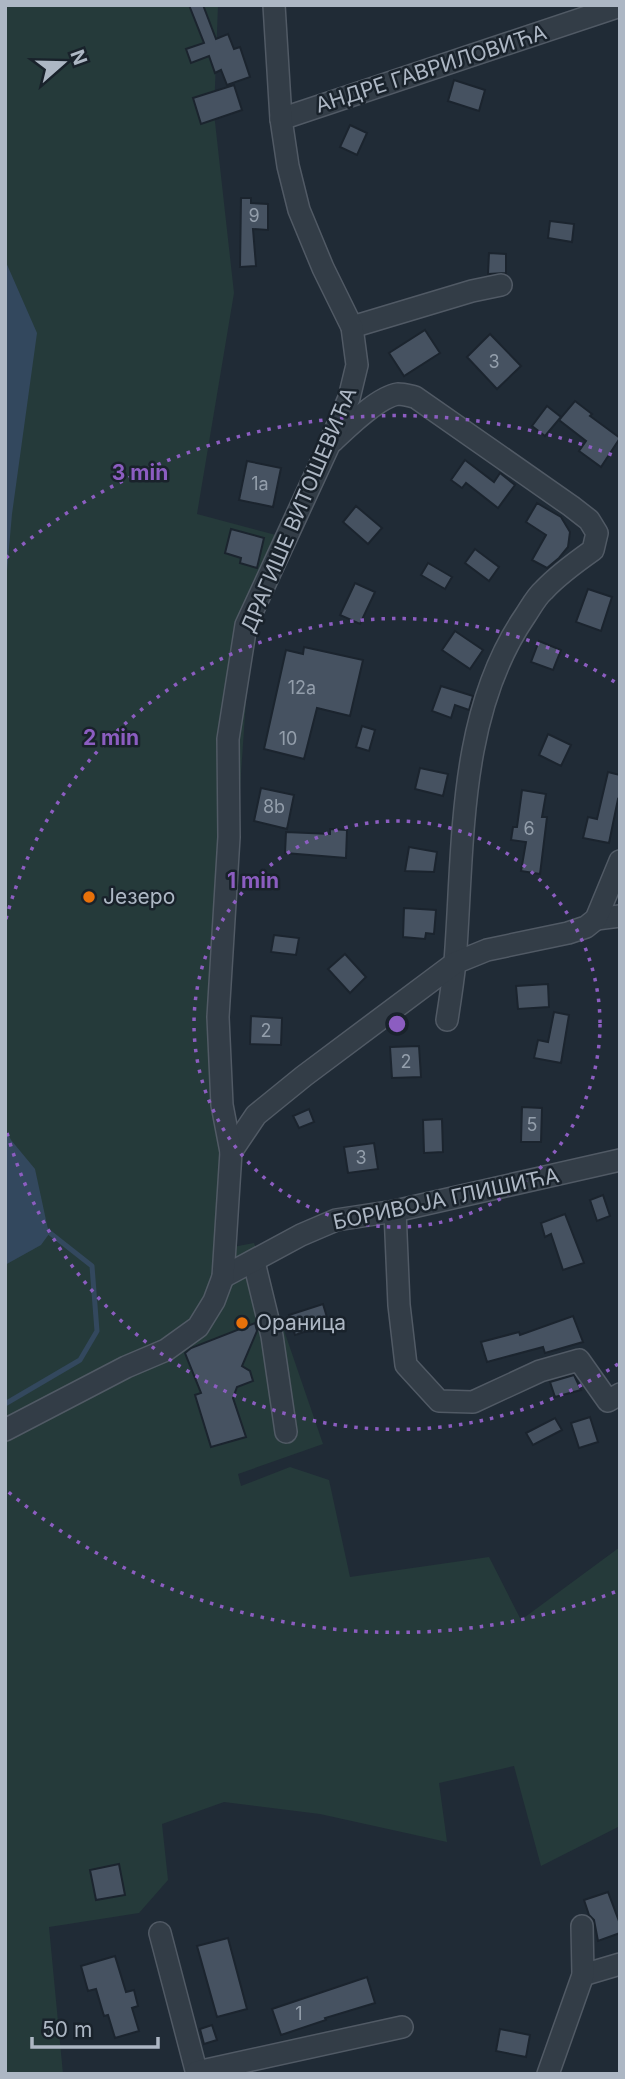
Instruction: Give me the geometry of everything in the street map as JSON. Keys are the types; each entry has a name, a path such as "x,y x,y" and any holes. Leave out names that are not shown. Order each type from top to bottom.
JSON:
{"street":[{"name":"ДРАГИШЕ ВИТОШЕВИЋА","path":"223,1278 231,1152 222,1105 218,1017 229,837 228,739 246,625 329,445 349,398 357,365 352,327 299,210 288,166 281,119 274,5"},
{"name":"АНДРЕ ГАВРИЛОВИЋА","path":"281,119 620,6"},
{"path":"352,327 500,285"},
{"path":"329,445 349,426 388,398 400,394 415,397 589,520 597,533 593,550 542,591 513,634 488,690 474,749 463,825 455,963 447,1020"},
{"path":"231,1152 256,1115 455,963 487,950 586,927 596,919 620,861"},
{"path":"596,919 620,916"},
{"name":"БОРИВОЈА ГЛИШИЋА","path":"223,1278 301,1235 336,1220 395,1211 620,1160"},
{"path":"395,1211 399,1305 406,1364 439,1401 472,1402 540,1371 579,1360 608,1401 620,1394"},
{"path":"254,1262 272,1336 286,1432"},
{"path":"5,1430 126,1367 166,1350 198,1327 223,1278"},
{"path":"548,2074 583,1975 582,1926"},
{"path":"160,1933 197,2073 402,2027"},
{"path":"583,1975 620,1964"}],"green space":[{"path":"5,5 218,5 214,113 234,293 197,514 291,539 256,618 247,685 226,996 233,1247 254,1243 323,1444 238,1474 241,1486 290,1467 329,1480 350,1577 489,1557 521,1620 620,1547 620,1826 541,1866 514,1766 439,1783 447,1842 320,1814 224,1802 162,1824 168,1880 139,1913 49,1927 63,2074 5,2074"}],"water":[{"path":"5,260 37,333 12,514 5,593"},
{"path":"5,1128 11,1140 35,1169 49,1234 41,1245 5,1265"}],"building":[{"path":"189,5 203,5 216,39 228,34 234,49 240,47 250,77 227,85 221,70 215,73 209,56 191,63 186,49 204,43"},
{"path":"454,80 485,90 479,111 448,101"},
{"path":"234,85 242,110 201,124 193,98"},
{"path":"350,125 367,133 357,155 340,147"},
{"path":"241,198 251,198 251,203 268,204 268,230 253,229 256,266 240,267"},
{"path":"550,221 574,224 572,242 548,238"},
{"path":"489,253 506,254 506,273 488,274"},
{"path":"425,330 440,353 404,376 389,353"},
{"path":"490,334 521,366 497,389 467,357"},
{"path":"575,401 620,438 601,467 579,451 586,441 559,420"},
{"path":"547,406 561,417 545,436 532,426"},
{"path":"465,460 494,482 500,473 515,485 498,508 466,483 462,488 451,480"},
{"path":"247,461 281,468 273,507 239,500"},
{"path":"537,503 561,517 570,532 568,547 547,568 532,560 546,535 526,522"},
{"path":"356,506 382,528 368,544 343,522"},
{"path":"231,529 264,538 257,568 240,563 241,558 225,553"},
{"path":"475,549 499,567 489,581 465,563"},
{"path":"428,563 452,577 445,589 421,575"},
{"path":"355,583 375,592 360,624 340,615"},
{"path":"588,589 612,597 601,631 576,622"},
{"path":"455,631 483,650 470,669 442,650"},
{"path":"539,641 561,650 553,670 531,662"},
{"path":"304,647 363,660 350,716 317,708 304,759 264,749 286,650 303,654"},
{"path":"441,686 473,696 469,710 455,705 451,718 432,711"},
{"path":"362,726 375,730 369,751 356,747"},
{"path":"548,734 571,745 561,766 539,755"},
{"path":"420,768 448,774 443,796 415,789"},
{"path":"608,772 620,775 620,800 618,799 609,843 583,838 588,817 597,819"},
{"path":"261,788 294,795 287,829 254,821"},
{"path":"522,790 546,794 542,817 547,817 540,874 521,871 526,842 511,840 513,827 517,827"},
{"path":"330,829 347,830 346,858 285,853 286,832 330,834"},
{"path":"409,847 437,852 434,872 405,871"},
{"path":"404,908 436,910 434,934 426,933 425,939 403,937"},
{"path":"274,935 299,938 296,955 271,952"},
{"path":"345,954 366,977 350,993 328,969"},
{"path":"548,984 549,1007 518,1009 516,986"},
{"path":"554,1012 569,1015 561,1063 534,1058 538,1040 548,1042"},
{"path":"251,1016 282,1018 281,1045 250,1044"},
{"path":"419,1046 421,1077 392,1078 390,1047"},
{"path":"522,1107 542,1108 541,1142 521,1142"},
{"path":"309,1109 314,1122 299,1128 293,1116"},
{"path":"442,1119 443,1152 424,1153 423,1120"},
{"path":"374,1143 378,1169 348,1173 344,1147"},
{"path":"603,1195 610,1216 597,1221 590,1200"},
{"path":"565,1214 584,1263 563,1270 551,1234 545,1237 541,1223"},
{"path":"323,1304 329,1324 295,1335 289,1315"},
{"path":"573,1316 583,1342 545,1353 543,1347 487,1362 481,1342 519,1332 520,1335"},
{"path":"255,1323 257,1331 242,1366 250,1371 253,1381 237,1387 233,1398 246,1437 211,1447 195,1395 201,1393 185,1353 191,1348"},
{"path":"574,1375 581,1390 555,1397 550,1382"},
{"path":"590,1417 598,1442 579,1448 571,1423"},
{"path":"555,1418 562,1430 533,1445 526,1433"},
{"path":"119,1864 125,1895 96,1900 90,1870"},
{"path":"608,1892 620,1924 620,1933 598,1941 594,1920 589,1915 584,1900"},
{"path":"228,1938 247,2009 217,2017 197,1946"},
{"path":"115,1956 126,1992 134,1990 138,2006 132,2008 139,2031 115,2038 108,2015 104,2016 96,1989 88,1991 81,1966"},
{"path":"367,1977 375,2003 281,2035 272,2009"},
{"path":"212,2025 217,2040 204,2044 200,2029"},
{"path":"500,2029 530,2035 526,2057 496,2051"}],"waterway":[{"path":"5,1404 80,1360 97,1331 92,1266 45,1229"}],"place":[{"name":"Језеро","path":"89,897"},
{"name":"Ораница","path":"242,1323"}]}
